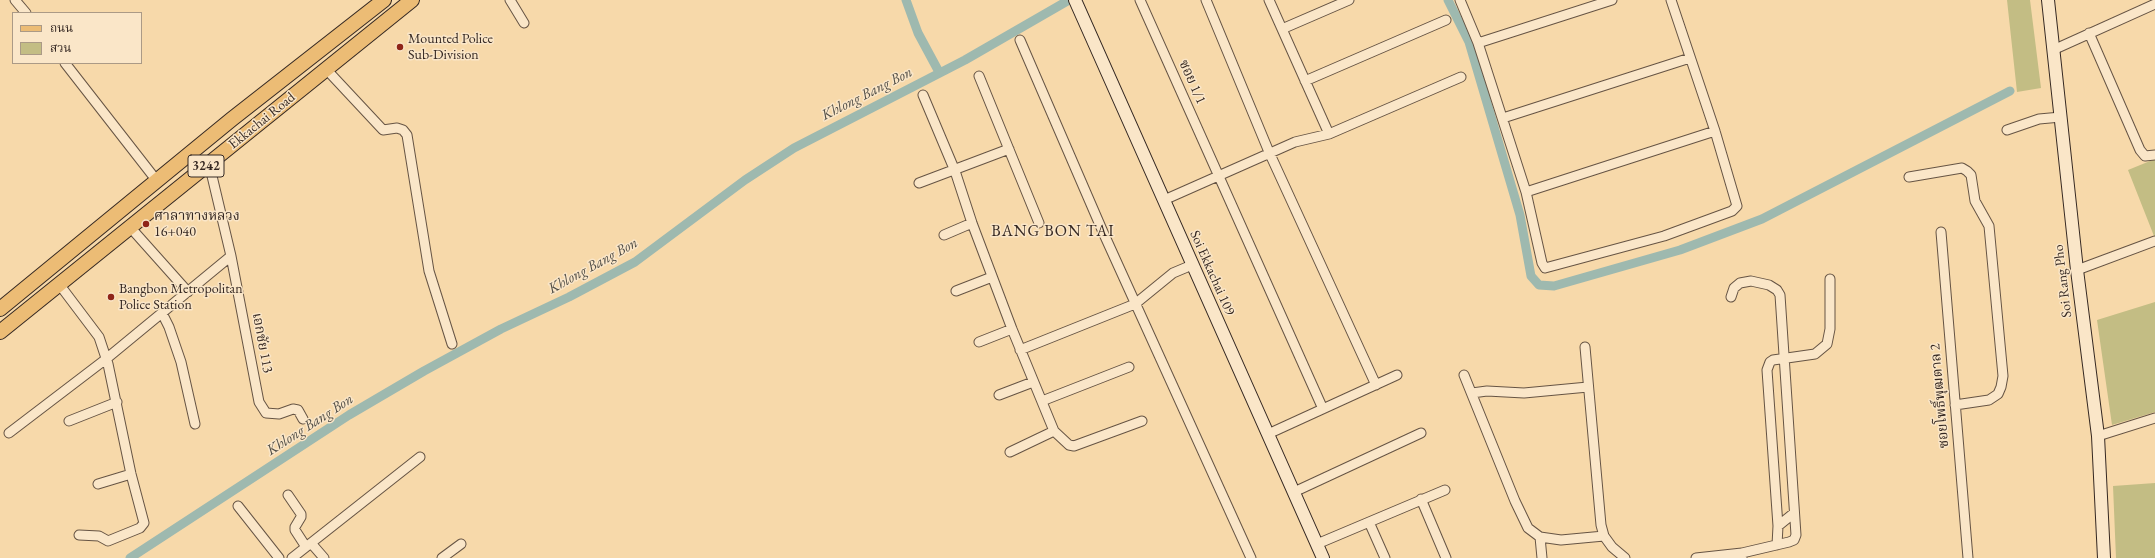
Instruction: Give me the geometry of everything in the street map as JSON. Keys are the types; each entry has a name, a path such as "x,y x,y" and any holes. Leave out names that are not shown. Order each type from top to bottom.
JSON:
{"main road":[{"name":"Ekkachai Road","path":"0,309 157,181 384,0"},
{"name":"Ekkachai Road","path":"0,332 412,0"}],"street":[{"path":"15,0 25,12"},
{"path":"510,0 524,23"},
{"name":"ซอย 1/1","path":"1140,0 1323,409"},
{"path":"1206,0 1270,152 1376,385"},
{"path":"1269,0 1329,134"},
{"path":"1282,29 1349,0"},
{"path":"1460,0 1478,43 1503,118 1526,192 1542,264 1545,268 1664,236 1732,211 1737,206 1715,131 1671,0"},
{"path":"1478,43 1612,0"},
{"name":"Soi Rang Pho","path":"2048,0 2077,270 2098,436 2104,558"},
{"name":"Soi Ekkachai 109","path":"1076,3 1323,558"},
{"path":"2054,50 2089,33 2155,5"},
{"path":"1305,81 1446,20"},
{"path":"2089,33 2140,150 2145,156 2155,155"},
{"path":"1020,40 1135,304 1251,558"},
{"path":"1503,118 1690,58"},
{"path":"66,64 157,181"},
{"path":"326,69 383,130 397,128 403,130 407,135 429,271 452,344"},
{"path":"979,76 1039,223"},
{"path":"1164,200 1270,152 1295,142 1329,134 1460,76"},
{"path":"923,95 955,171 972,223 1020,350 1054,431 1069,445 1074,446 1142,421"},
{"path":"2007,130 2039,119 2060,117"},
{"path":"1526,192 1715,131"},
{"path":"919,184 1009,149"},
{"name":"เอกชัย 113","path":"207,165 212,176 231,256 259,402 266,413 279,414 293,409 298,410 303,419"},
{"path":"1909,177 1962,168 1967,171 1970,175 1975,201 1989,226 2002,376 2001,387 1998,394 1989,400 1955,405"},
{"path":"944,235 972,223"},
{"path":"130,227 188,292"},
{"name":"ซอยโพธิ์พุฒตาล 2","path":"1941,232 1968,558"},
{"path":"2077,270 2155,241"},
{"path":"10,432 106,359 231,256"},
{"path":"1020,350 1135,304 1173,273 1192,265"},
{"path":"956,291 992,277"},
{"path":"1777,545 1778,526 1767,370 1770,362 1773,360 1785,357 1814,354 1827,344 1830,329 1830,279"},
{"path":"1696,558 1742,555 1794,540 1796,535 1780,296 1777,290 1765,283 1751,281 1740,283 1734,288 1731,297"},
{"path":"59,284 99,337 117,402 131,474 144,523 140,528 108,541 99,536 79,535"},
{"path":"162,313 170,327 181,362 195,424"},
{"path":"979,342 1012,329"},
{"path":"1584,347 1600,520 1604,536 1612,547 1625,558"},
{"path":"1042,401 1129,367"},
{"path":"1268,434 1397,375"},
{"path":"1464,375 1522,517 1528,528 1540,537 1561,540 1604,536"},
{"path":"999,395 1033,382"},
{"path":"1472,393 1487,391 1524,393 1588,386"},
{"path":"69,421 117,402"},
{"path":"2098,436 2155,418"},
{"path":"1010,452 1054,431"},
{"path":"1294,492 1421,433"},
{"path":"292,558 420,457"},
{"path":"98,484 131,474"},
{"path":"1317,544 1445,490"},
{"path":"288,495 301,517 295,526 296,530 309,545 324,558"},
{"path":"1421,499 1446,558"},
{"path":"238,506 277,558"},
{"path":"1778,526 1794,513"},
{"path":"1369,522 1385,558"},
{"path":"1540,537 1542,558"},
{"path":"442,558 461,544"}],"green space":[{"path":"2007,0 2030,0 2041,88 2017,92"},
{"path":"2155,159 2155,236 2154,236 2128,170"},
{"path":"2155,302 2155,412 2112,425 2097,320"},
{"path":"2155,483 2155,558 2116,558 2113,486"}],"waterway":[{"path":"906,0 918,33 939,72"},
{"name":"Khlong Bang Bon","path":"130,558 349,415 424,371 501,329 569,297 635,262 745,180 794,148 965,60 1069,0"},
{"path":"1448,0 1469,42 1520,215 1531,276 1539,285 1554,286 1680,250 1762,219 2010,91"}],"place":[{"name":"Mounted Police Sub-Division","path":"400,47"},
{"name":"ศาลาทางหลวง 16+040","path":"146,224"},
{"name":"Bangbon Metropolitan Police Station","path":"111,297"}],"district":[{"name":"BANG BON TAI","path":"1053,232"}]}
